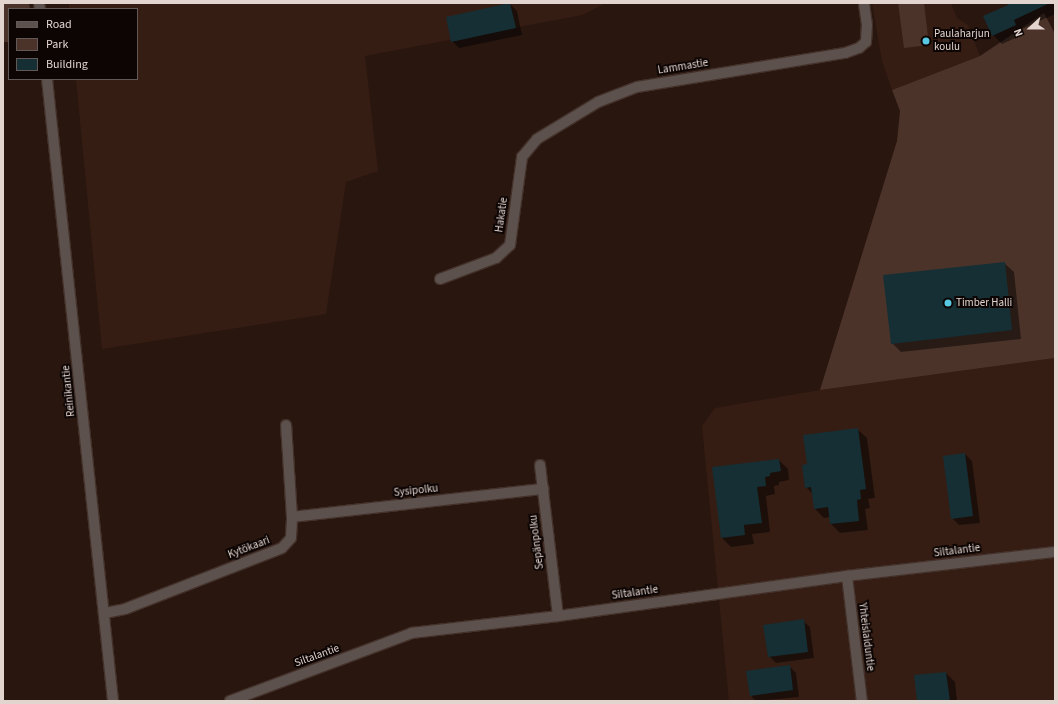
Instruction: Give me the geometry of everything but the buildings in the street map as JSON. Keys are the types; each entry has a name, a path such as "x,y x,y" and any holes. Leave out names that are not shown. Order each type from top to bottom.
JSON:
{"street":[{"name":"Lammastie","path":"522,157 536,138 598,102 637,87 845,53 859,48 866,42 867,24 864,3"},
{"name":"Reinikantie","path":"47,80 105,613 113,701"},
{"name":"Hakatie","path":"440,279 496,258 510,245 522,157"},
{"name":"Kytökaari","path":"105,613 125,609 282,548 291,538 292,517 286,425"},
{"name":"Sepänpolku","path":"540,465 558,616"},
{"name":"Sysipolku","path":"292,517 543,489"},
{"name":"Siltalantie","path":"230,701 412,633 558,616 847,576 1055,552"},
{"name":"Yhteislaiduntie","path":"847,576 862,701"}],"shaded area":[{"path":"69,3 606,3 582,15 365,56 378,171 346,182 326,314 102,349 76,80 138,80 138,8 69,8"},
{"name":"Paulaharjun koulu","path":"872,3 951,3 957,18 968,25 980,56 892,90 882,61"},
{"path":"1055,358 1055,701 729,701 702,426 715,408 820,390"}],"green space":[{"path":"3,3 29,3 30,8 8,8 8,42 3,42"},
{"path":"898,3 924,3 929,45 904,48"},
{"path":"1044,13 1055,34 1055,358 820,390 897,141 900,111 892,90 980,56"}],"place":[{"name":"Paulaharjun koulu","path":"926,41"},
{"name":"Timber Halli","path":"948,303"}]}
